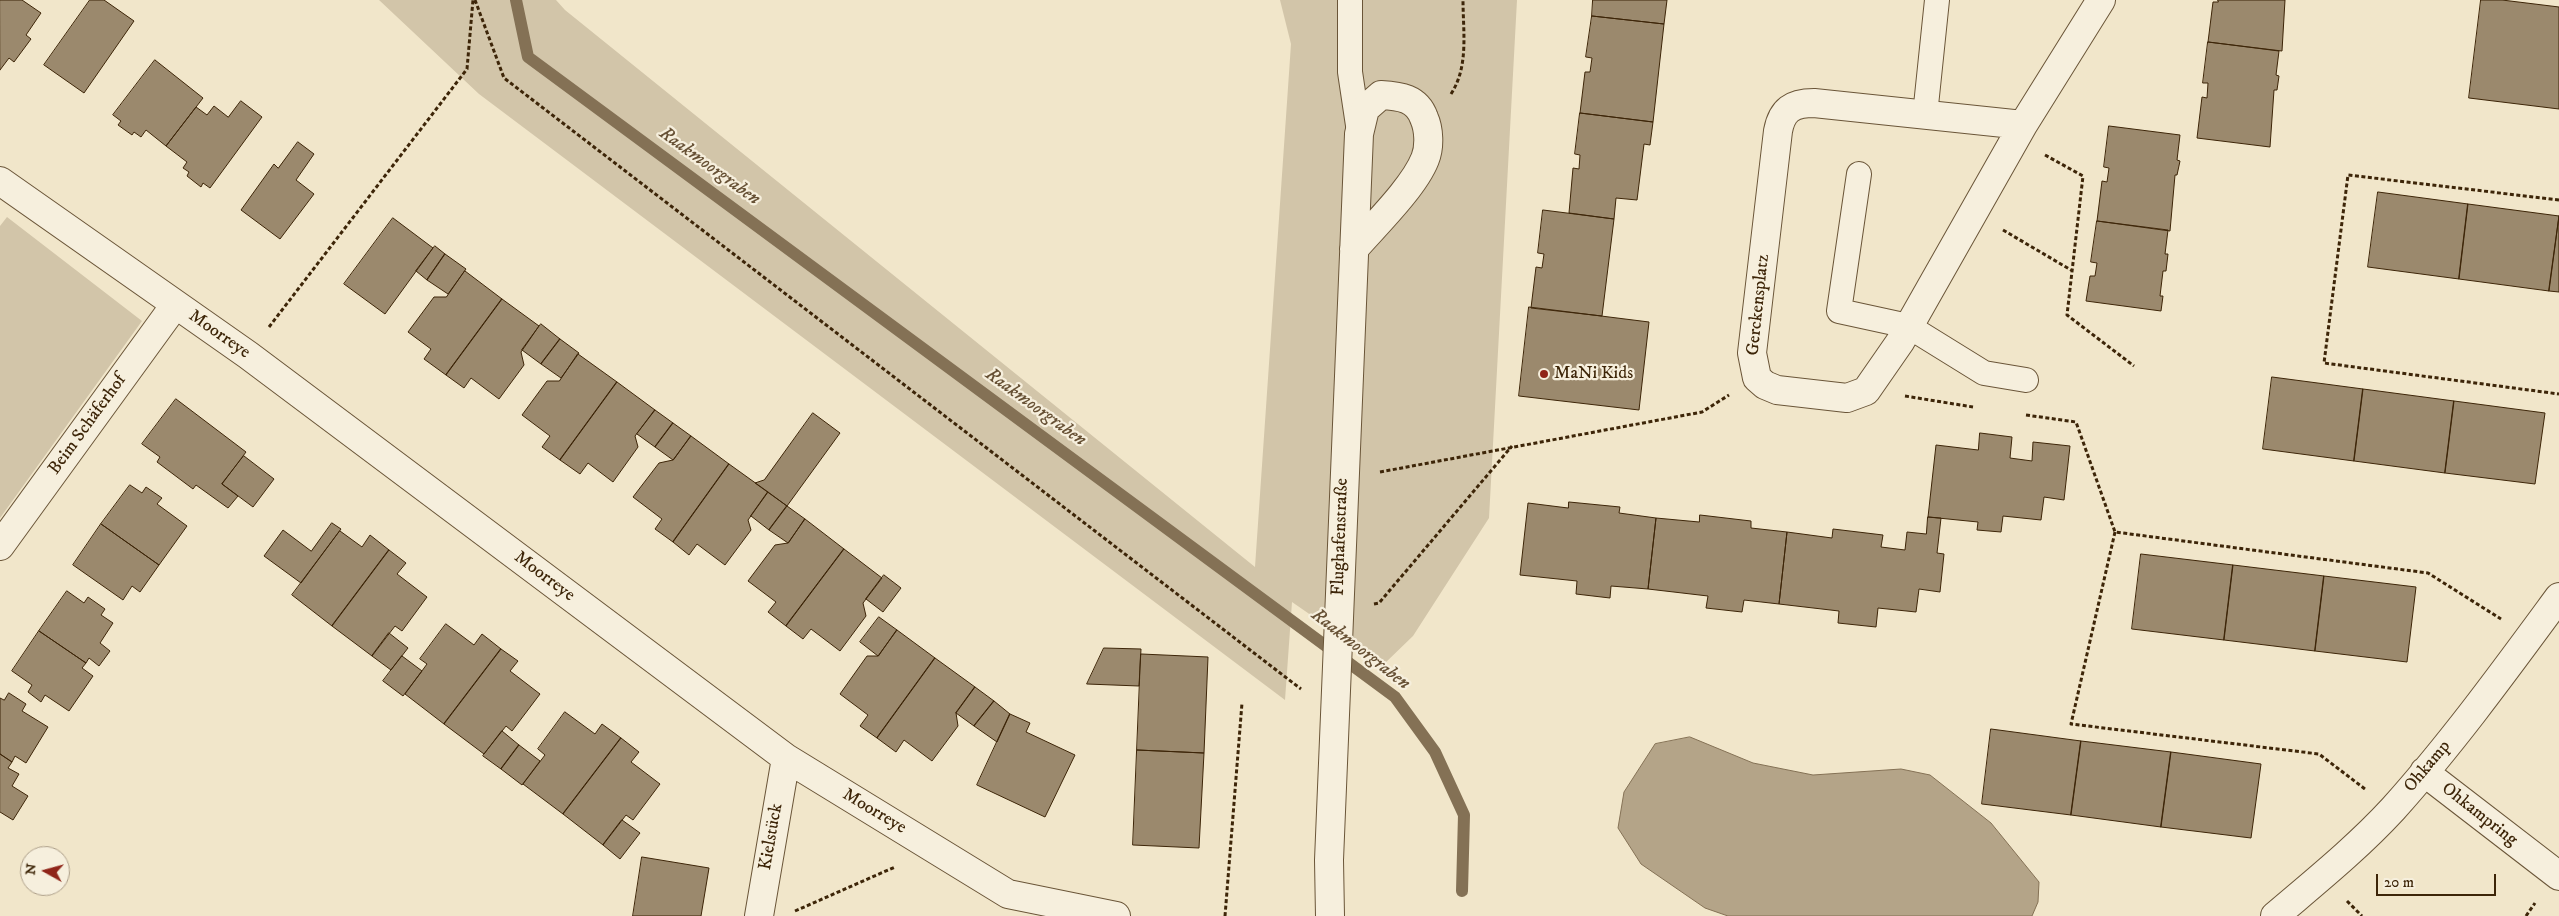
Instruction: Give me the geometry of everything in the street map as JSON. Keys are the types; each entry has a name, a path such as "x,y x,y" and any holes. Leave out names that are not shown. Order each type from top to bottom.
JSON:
{"street":[{"name":"Gerckensplatz","path":"2019,132 1925,115 1801,103 1789,107 1781,118 1752,353 1757,378 1765,386 1777,390 1834,398 1857,396 1866,391 1873,383 1908,326 2019,132 2101,0"},
{"name":"Flughafenstraße","path":"1330,916 1328,860 1336,686 1338,615 1359,134 1365,108 1381,95 1403,96 1421,108 1428,128 1426,158 1412,180 1354,249"},
{"name":"Moorreye","path":"4,192 248,355 786,758 1008,894 1116,916"},
{"name":"Beim Schäferhof","path":"0,546 175,305"},
{"name":"Ohkamp","path":"2275,916 2322,878 2392,809 2424,772 2559,596"},
{"name":"Kielstück","path":"759,916 786,758"},
{"name":"Ohkampring","path":"2424,772 2559,876"}],"lane":[{"path":"1350,0 1350,72 1359,134"},
{"path":"1925,115 1937,0"},
{"path":"1859,174 1839,311 1908,326 1984,373 2026,380"}],"path":[{"path":"248,355 467,69 474,0"},
{"path":"474,0 504,78 1294,684"},
{"path":"1428,128 1456,86 1464,59 1463,0"},
{"path":"2019,132 2083,176 2067,315 2134,366"},
{"path":"2559,200 2348,175 2324,363 2559,394"},
{"path":"1974,213 2071,270"},
{"path":"1344,480 1512,446 1702,412 1757,378"},
{"path":"1901,396 1979,407"},
{"path":"2018,413 2076,422 2114,532 2072,724 2319,754 2392,809"},
{"path":"1338,615 1380,604 1512,446"},
{"path":"2114,532 2428,573 2529,637"},
{"path":"1225,916 1242,703"},
{"path":"792,912 935,849"}],"shaded area":[{"path":"379,0 556,0 565,10 1255,567 1291,44 1280,0 1517,0 1489,518 1413,636 1383,665 1292,602 1285,700 479,94"},
{"path":"7,217 142,321 0,518 0,226"},
{"path":"1690,737 1753,763 1813,775 1901,769 1930,775 1991,823 2039,882 2038,902 2032,916 1728,916 1705,908 1641,864 1618,828 1624,792 1655,744"}],"building":[{"path":"0,0 22,0 41,13 26,35 31,39 14,62 9,58 0,70"},
{"path":"90,0 104,0 134,21 84,93 44,65"},
{"path":"1593,0 1667,0 1664,24 1592,16"},
{"path":"2218,0 2285,0 2282,51 2208,42 2213,2 2218,2"},
{"path":"2481,0 2502,0 2559,7 2559,109 2469,98"},
{"path":"1592,16 1664,24 1653,122 1580,113 1585,72 1590,72 1592,58 1586,57"},
{"path":"2208,42 2279,51 2276,75 2279,76 2277,90 2274,90 2270,147 2197,138 2202,97 2207,98 2208,83 2203,83"},
{"path":"155,60 203,98 166,146 146,130 141,137 134,132 132,135 118,125 121,121 113,115"},
{"path":"241,101 262,117 210,188 203,183 201,187 187,176 189,172 183,168 187,162 166,146 196,107 207,115 214,106 228,117"},
{"path":"1580,113 1653,122 1650,145 1644,144 1637,200 1616,198 1614,219 1569,213 1573,168 1579,169 1580,155 1575,154"},
{"path":"2109,126 2180,135 2177,160 2180,161 2177,175 2175,175 2170,231 2097,221 2102,181 2107,182 2109,168 2104,167"},
{"path":"298,142 314,154 296,180 314,194 280,239 241,210 274,164 278,168"},
{"path":"2378,192 2468,204 2459,279 2368,267"},
{"path":"2468,204 2559,216 2549,291 2459,279"},
{"path":"1543,210 1614,219 1602,316 1531,308 1536,267 1542,268 1544,254 1538,253"},
{"path":"2559,216 2559,292 2549,291"},
{"path":"393,218 433,248 385,314 344,284"},
{"path":"2097,221 2168,230 2165,254 2168,254 2166,271 2163,271 2160,296 2163,296 2161,311 2086,301 2090,276 2095,276 2097,263 2091,262"},
{"path":"435,246 445,254 427,280 416,271"},
{"path":"445,254 466,269 448,294 427,280"},
{"path":"465,271 502,299 446,375 424,359 431,349 408,332 434,297 446,297"},
{"path":"502,299 539,326 521,352 524,365 499,399 471,378 464,388 446,375"},
{"path":"1529,307 1649,322 1639,410 1519,396"},
{"path":"541,324 560,339 541,364 522,350"},
{"path":"560,339 579,353 561,378 541,364"},
{"path":"578,354 617,382 560,460 542,447 550,436 522,415 547,381 559,381"},
{"path":"2272,377 2363,389 2354,461 2263,449"},
{"path":"617,382 655,410 635,436 638,447 613,482 588,463 580,474 560,460"},
{"path":"2363,389 2454,401 2445,473 2354,461"},
{"path":"176,399 246,452 222,484 238,496 228,508 196,485 193,489 157,462 160,457 142,444"},
{"path":"2454,401 2545,413 2535,484 2445,473"},
{"path":"655,410 673,423 655,447 637,434"},
{"path":"813,413 840,433 787,506 755,483 764,480"},
{"path":"673,423 691,436 673,460 655,447"},
{"path":"1980,433 2012,437 2010,458 2032,461 2033,442 2070,446 2064,500 2044,497 2041,520 2003,516 2001,532 1977,530 1978,522 1928,517 1936,445 1978,450"},
{"path":"691,436 729,464 673,542 655,529 662,519 633,497 659,463 673,460"},
{"path":"244,456 274,479 253,507 222,484"},
{"path":"729,464 768,492 748,520 751,530 725,565 697,544 689,555 673,542"},
{"path":"130,485 142,493 146,487 162,498 157,504 187,526 159,565 101,524"},
{"path":"768,492 787,506 769,530 751,516"},
{"path":"1569,502 1620,507 1619,513 1656,518 1648,589 1611,586 1610,598 1576,594 1577,581 1520,575 1528,503 1568,508"},
{"path":"787,506 805,519 788,543 769,530"},
{"path":"1700,515 1751,521 1751,528 1787,532 1779,604 1744,600 1742,612 1706,608 1708,596 1648,589 1656,518 1699,522"},
{"path":"1928,517 1941,518 1937,553 1944,554 1940,592 1919,589 1916,612 1878,608 1876,627 1838,623 1839,611 1779,604 1787,532 1832,538 1833,529 1883,535 1881,547 1905,550 1907,532 1926,534"},
{"path":"805,519 844,549 786,626 768,612 776,602 748,581 775,545 788,543"},
{"path":"332,523 341,529 301,583 264,556 283,530 311,551"},
{"path":"101,524 159,565 140,592 132,586 123,600 73,565"},
{"path":"340,531 362,547 370,535 389,550 332,626 292,595"},
{"path":"844,549 882,578 863,603 866,616 840,651 811,629 803,639 786,626"},
{"path":"389,550 406,563 397,574 427,597 402,631 395,626 372,656 332,626"},
{"path":"2141,554 2233,565 2224,640 2132,629"},
{"path":"2233,565 2324,576 2315,651 2224,640"},
{"path":"884,575 901,588 883,612 866,599"},
{"path":"2324,576 2416,587 2407,662 2315,651"},
{"path":"67,591 84,603 88,597 105,609 101,615 113,623 100,643 110,651 99,666 89,658 86,663 39,631"},
{"path":"879,617 897,630 878,656 860,642"},
{"path":"446,624 474,645 482,634 501,649 444,724 405,694 427,664 420,659"},
{"path":"897,630 935,658 877,738 860,726 868,715 840,694 867,656 878,656"},
{"path":"39,631 86,663 82,668 93,676 69,711 45,695 41,702 28,692 32,685 12,671"},
{"path":"389,633 408,648 391,670 372,656"},
{"path":"1104,648 1141,649 1139,686 1087,684"},
{"path":"501,649 518,661 510,671 540,694 512,731 506,726 484,754 444,724"},
{"path":"1141,654 1208,657 1204,753 1137,750"},
{"path":"402,656 422,671 403,696 383,681"},
{"path":"935,658 975,687 956,713 958,726 932,761 904,740 896,752 877,738"},
{"path":"975,687 994,701 974,726 956,713"},
{"path":"9,693 26,704 22,711 48,727 26,763 15,756 12,762 0,754 0,698 4,700"},
{"path":"994,701 1010,714 997,742 974,726"},
{"path":"565,712 595,734 602,724 621,738 563,814 523,784 545,755 538,749"},
{"path":"1010,714 1030,723 1026,732 1075,755 1045,817 977,785"},
{"path":"1991,729 2081,741 2071,815 1982,804"},
{"path":"502,731 519,745 501,769 483,756"},
{"path":"621,738 639,752 631,762 660,784 633,820 626,815 603,845 563,814"},
{"path":"2081,741 2171,752 2161,827 2071,815"},
{"path":"519,745 540,761 522,785 501,769"},
{"path":"1137,750 1204,753 1199,848 1133,845"},
{"path":"2171,752 2261,764 2251,838 2161,827"},
{"path":"0,754 12,762 8,768 19,774 12,786 28,796 13,820 0,812"},
{"path":"622,820 640,833 620,859 603,845"},
{"path":"642,857 709,868 701,916 633,916"}],"waterway":[{"name":"Raakmoorgraben","path":"516,0 528,57 1395,697 1435,752 1464,815 1462,891"}],"place":[{"name":"MaNi Kids","path":"1544,374"}]}
